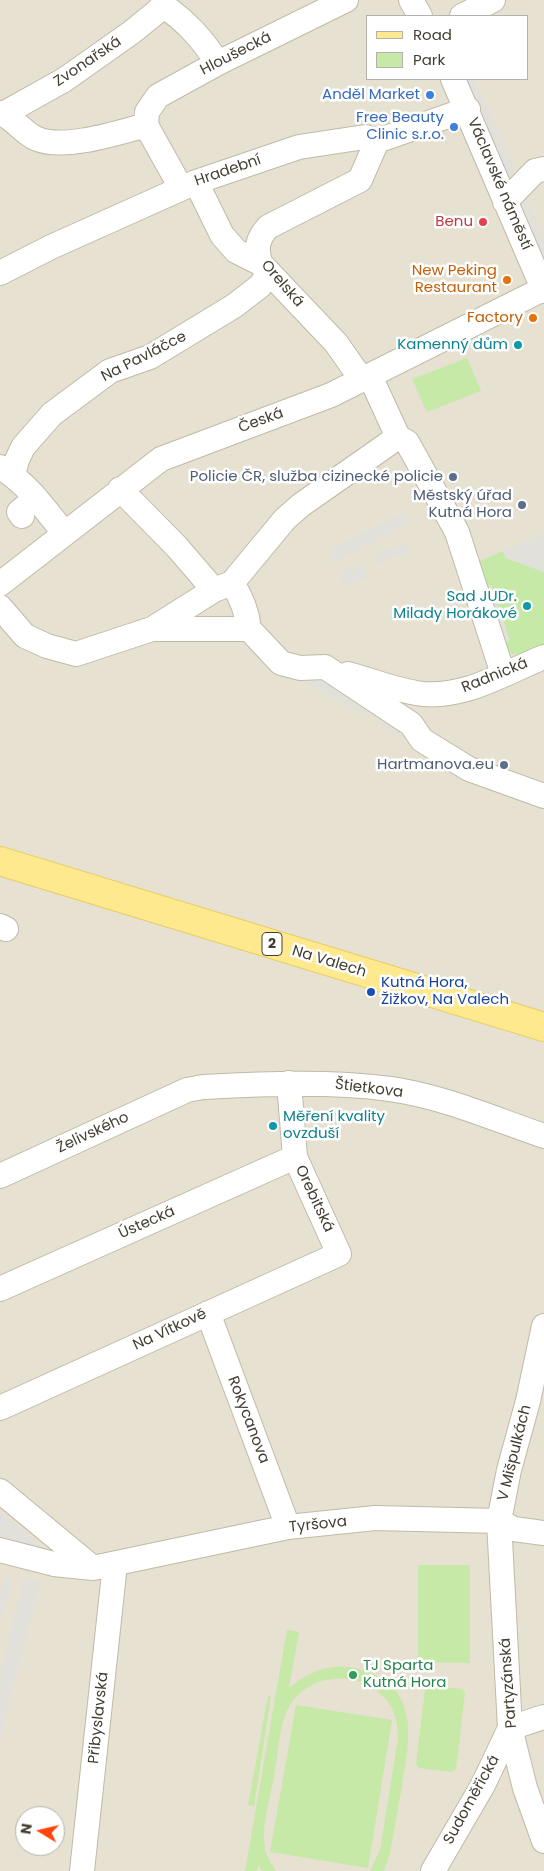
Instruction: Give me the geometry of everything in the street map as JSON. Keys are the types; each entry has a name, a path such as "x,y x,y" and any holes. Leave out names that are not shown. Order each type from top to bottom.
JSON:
{"main road":[{"name":"Na Valech","path":"0,861 544,1027"}],"street":[{"name":"Hloušecká","path":"146,125 147,112 158,96 218,63 346,0"},
{"path":"411,0 419,15"},
{"path":"464,15 493,0"},
{"path":"164,3 183,18 201,37 218,63"},
{"name":"Zvonařská","path":"2,113 64,80 132,32 164,3"},
{"name":"Václavské náměstí","path":"454,80 468,109 505,202 544,290"},
{"name":"Hradební","path":"0,273 51,247 191,187 299,147 365,137 377,141 468,109"},
{"path":"2,113 22,131 50,143 104,136 146,125 191,187 222,235 236,251 264,268"},
{"name":"Orelská","path":"377,141 360,180 275,223 260,236 257,250 264,268 336,343 366,378 398,437 407,442 457,532 503,674"},
{"path":"505,202 535,171 544,169"},
{"name":"Na Pavláčce","path":"7,471 17,460 23,447 52,414 110,371 150,357 234,306 260,286 264,268"},
{"name":"Česká","path":"0,584 120,489 161,460 271,418 366,378 544,290"},
{"path":"0,607 25,636 47,646 76,654 152,629 223,586 285,519 301,505 398,437"},
{"path":"7,471 36,498 64,533"},
{"path":"120,489 178,547 223,586 240,595 247,613 249,629 152,629"},
{"path":"22,516 19,512 36,498"},
{"name":"Radnická","path":"249,629 281,663 300,668 325,667 416,693 455,692 544,657"},
{"path":"325,667 412,724 422,740 469,769 543,793"},
{"path":"412,724 416,693"},
{"name":"Štietkova","path":"187,1090 311,1082 392,1089 444,1102 544,1136"},
{"name":"Orebitská","path":"289,1083 295,1157 340,1254"},
{"name":"Želivského","path":"0,1176 187,1090"},
{"name":"Ústecká","path":"0,1289 295,1157"},
{"name":"Na Vítkově","path":"3,1399 208,1313 340,1254"},
{"name":"Rokycanova","path":"208,1313 288,1527"},
{"name":"V Mišpulkách","path":"499,1521 509,1470 528,1401 544,1326"},
{"path":"0,1491 104,1566"},
{"name":"Tyršova","path":"0,1550 54,1564 104,1566 288,1527 375,1518 499,1521 514,1529 544,1533"},
{"name":"Partyzánská","path":"499,1521 510,1728 525,1788 544,1841"},
{"name":"Přibyslavská","path":"82,1871 104,1566"},
{"path":"510,1728 544,1717"},
{"name":"Sudoměřická","path":"432,1871 483,1785 510,1728"}],"shaded area":[{"path":"0,0 544,0 544,1871 0,1871"},
{"path":"462,80 474,80 511,160 544,241 544,267"},
{"path":"405,512 410,523 333,562 329,549"},
{"path":"544,534 544,572 506,558 503,551"},
{"path":"406,544 409,552 386,559 378,566 375,555 383,550"},
{"path":"363,565 367,578 343,585 340,572"},
{"path":"491,585 510,640 499,644 481,589"},
{"path":"312,674 337,685 369,704 363,714 308,685"},
{"path":"386,715 409,726 402,736 380,725"},
{"path":"0,1512 40,1545 38,1548 0,1536"},
{"path":"24,1577 40,1582 0,1738 0,1673"},
{"path":"4,1578 12,1580 3,1615 0,1614 0,1592"}],"green space":[{"path":"467,358 481,391 427,412 412,379"},
{"name":"Sad JUDr. Milady Horákové","path":"503,551 506,558 544,572 544,648 521,654 511,654 504,642 509,640 477,562"},
{"path":"418,1565 470,1565 470,1663 418,1662"},
{"path":"287,1630 299,1632 289,1688 313,1673 331,1667 349,1667 379,1677 393,1687 402,1701 407,1716 407,1750 390,1853 384,1871 370,1871 380,1850 398,1739 396,1720 388,1702 370,1686 358,1681 334,1679 310,1686 298,1695 286,1712 280,1735 264,1831 266,1852 276,1871 262,1871 258,1865 257,1871 245,1871"},
{"path":"429,1686 462,1689 465,1693 456,1769 452,1772 419,1768 416,1764 425,1689"},
{"path":"268,1696 271,1696 254,1806 248,1805"},
{"path":"296,1705 392,1720 368,1868 270,1852"}],"place":[{"name":"Anděl Market","path":"430,95"},
{"name":"Free Beauty Clinic s.r.o.","path":"454,127"},
{"name":"Benu","path":"483,222"},
{"name":"New Peking Restaurant","path":"507,280"},
{"name":"Factory","path":"533,318"},
{"name":"Kamenný dům","path":"518,345"},
{"name":"Policie ČR, služba cizinecké policie","path":"453,477"},
{"name":"Městský úřad Kutná Hora","path":"522,505"},
{"name":"Sad JUDr. Milady Horákové","path":"527,606"},
{"name":"Hartmanova.eu","path":"504,765"},
{"name":"Kutná Hora, Žižkov, Na Valech","path":"371,992"},
{"name":"Měření kvality ovzduší","path":"273,1126"},
{"name":"TJ Sparta Kutná Hora","path":"353,1675"}]}
